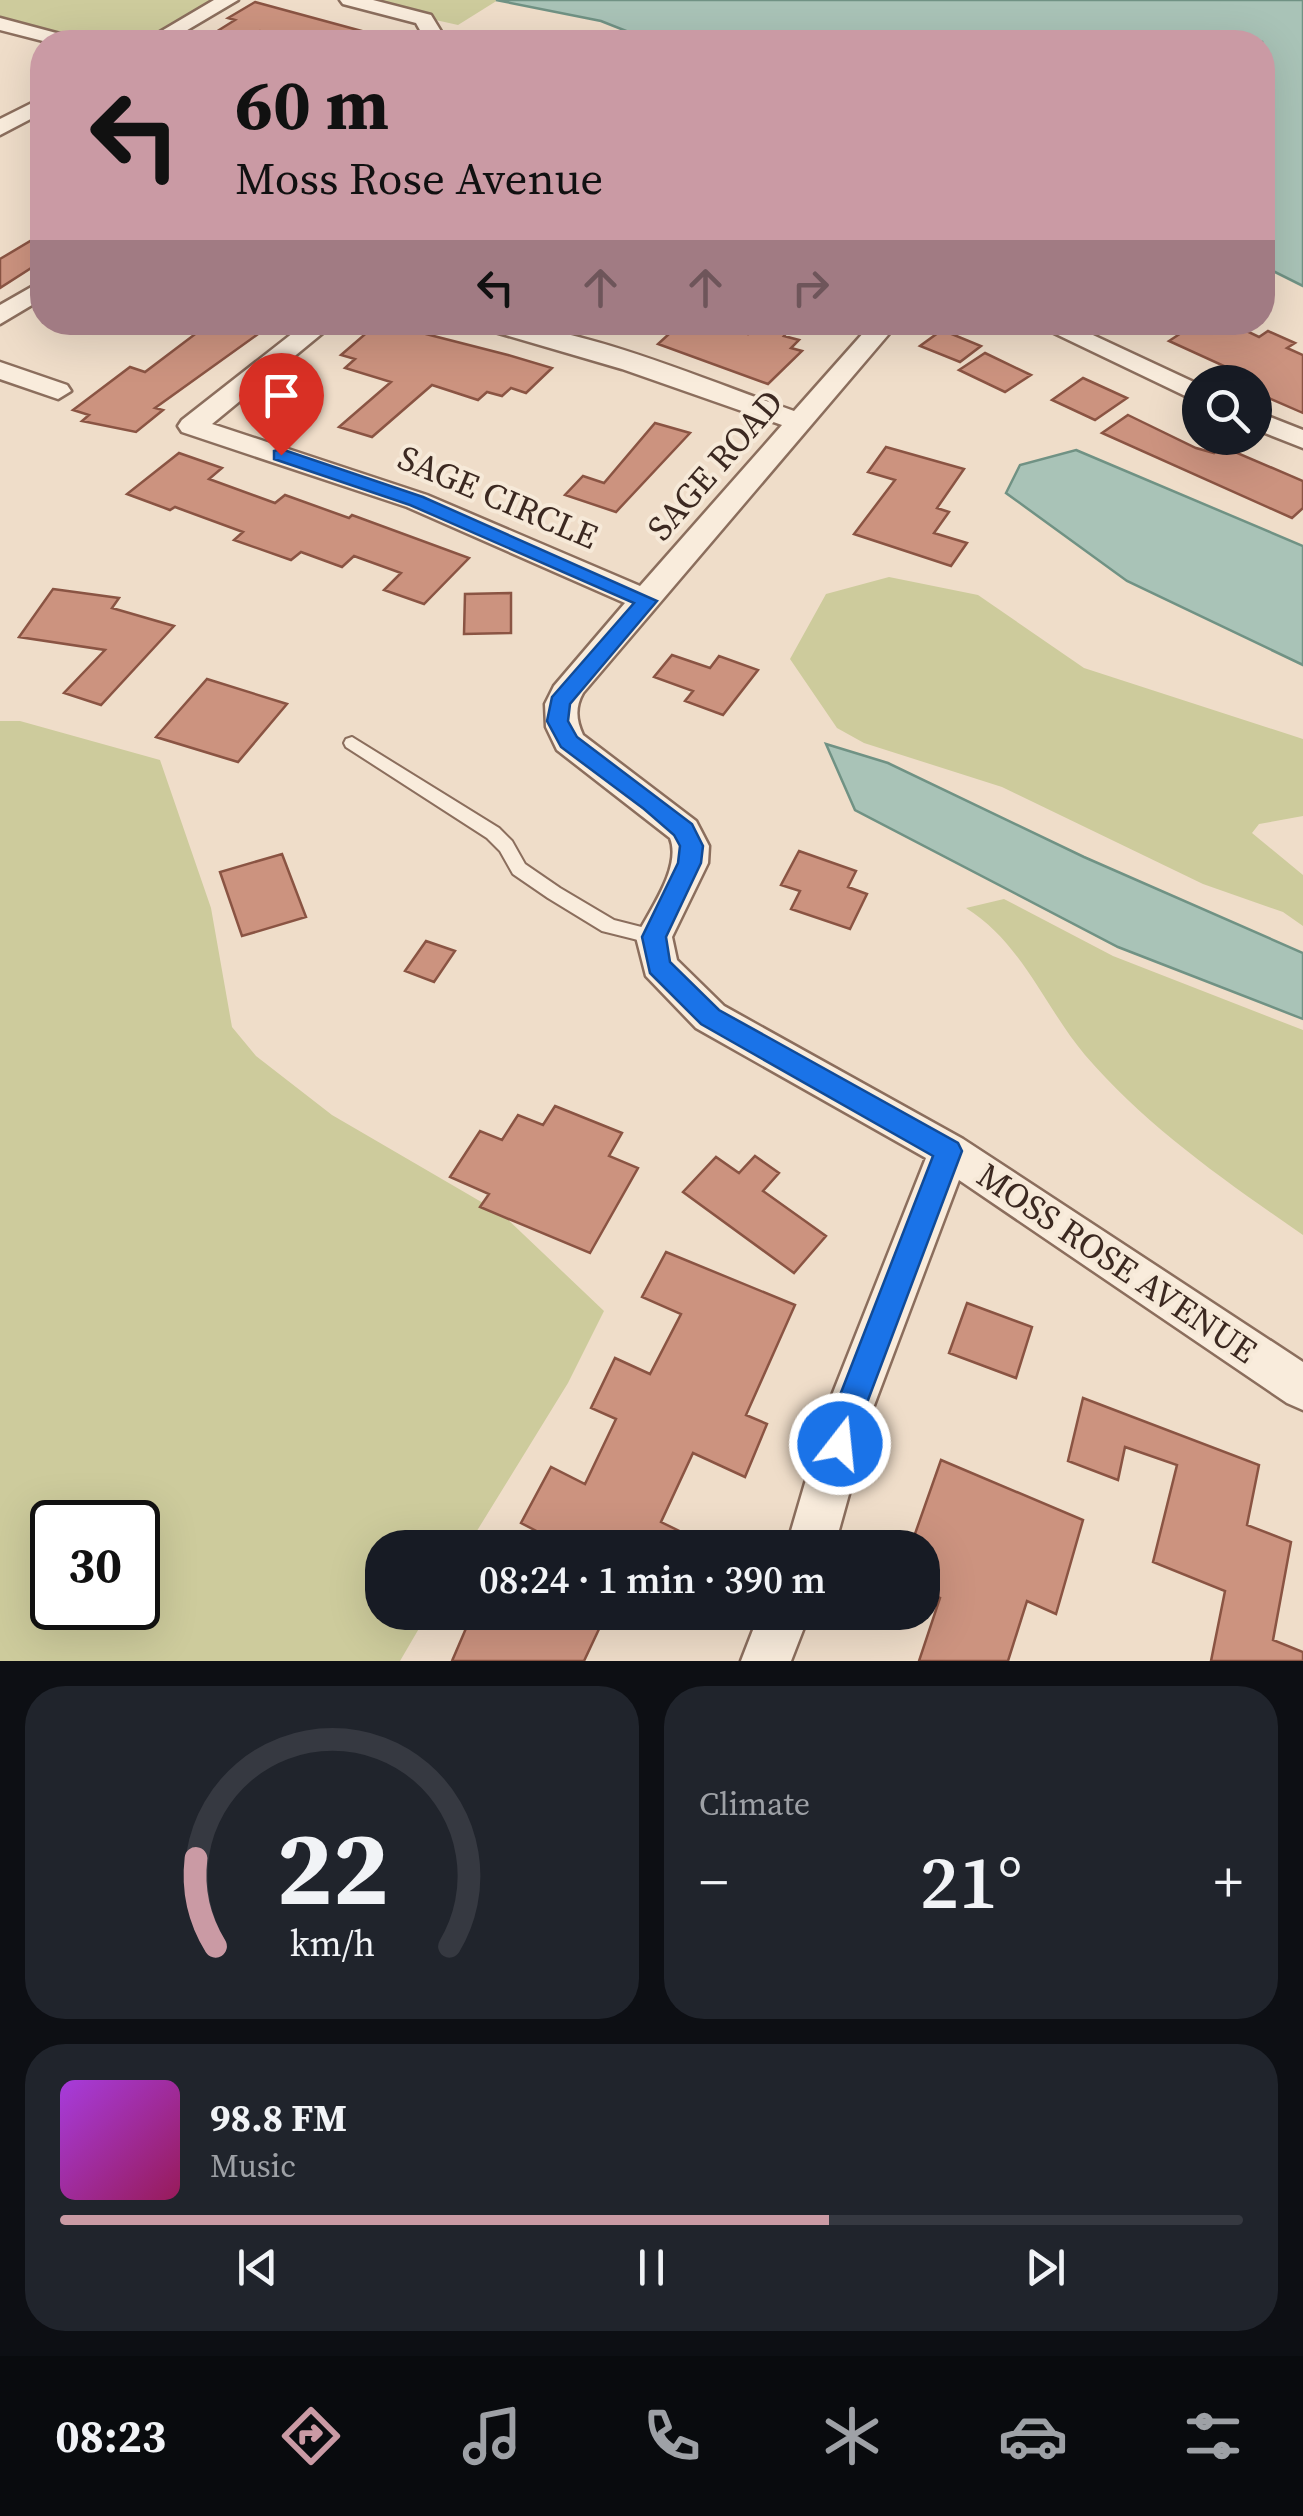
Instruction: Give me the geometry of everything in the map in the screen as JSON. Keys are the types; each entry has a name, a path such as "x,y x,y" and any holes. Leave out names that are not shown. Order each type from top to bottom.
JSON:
{"street":[{"path":"175,30 228,0"},
{"path":"350,0 406,14 421,30"},
{"path":"0,24 30,32"},
{"path":"0,128 30,111"},
{"path":"0,316 30,296"},
{"name":"SAGE CIRCLE","path":"308,335 192,426 417,501 647,601"},
{"path":"533,335 631,363 801,423"},
{"name":"SAGE ROAD","path":"654,937 690,863 691,846 684,830 569,742 558,721 560,702 876,335"},
{"path":"1071,335 1182,386"},
{"path":"0,370 58,391"},
{"path":"1272,426 1303,440"},
{"name":"MOSS ROSE AVENUE","path":"654,937 658,966 710,1017 948,1151 1303,1388"},
{"path":"815,1530 850,1408 948,1151"},
{"path":"766,1661 778,1630"}],"lane":[{"path":"352,743 493,833 519,869 554,893 609,926 654,937"}],"shaded area":[{"path":"0,0 223,0 169,30 48,30 0,17"},
{"path":"346,0 498,0 458,25"},
{"path":"496,0 1303,0 1303,286 1275,272 1275,30 624,30 601,21"},
{"path":"1076,450 1303,546 1303,665 1127,581 1006,493 1020,465"},
{"path":"889,577 978,595 1084,668 1303,739 1303,816 1259,824 1252,833 1303,875 1303,926 1283,912 1203,884 1002,787 864,743 837,728 790,659 826,594"},
{"path":"0,721 20,721 160,760 211,908 232,1027 256,1056 332,1115 502,1214 604,1311 568,1383 477,1530 365,1530 365,1630 418,1630 400,1661 0,1661"},
{"path":"826,744 888,763 1084,857 1303,953 1303,1019 1118,947 855,810"},
{"path":"1004,899 1113,956 1303,1030 1303,1235 1161,1129 1085,1055 1017,957 986,922 966,908"}],"building":[{"path":"255,2 358,30 219,30 235,20 228,18"},
{"path":"30,241 30,269 0,288 0,259"},
{"path":"1275,334 1295,343 1287,348 1303,355 1303,413 1272,399 1272,365 1222,365 1169,341 1178,335"},
{"path":"194,335 257,335 155,408 163,410 136,432 82,421 89,415 73,410 130,367 145,372"},
{"path":"364,335 430,335 552,368 526,393 511,388 502,396 487,392 478,400 432,385 372,437 339,427 391,382 345,368 355,359 341,355"},
{"path":"668,335 785,335 799,340 791,348 802,351 768,384 658,344"},
{"path":"935,335 954,335 981,346 960,362 920,346"},
{"path":"985,353 1031,375 1005,392 959,370"},
{"path":"1083,378 1127,398 1095,420 1052,400"},
{"path":"1128,415 1182,441 1182,455 1242,455 1303,481 1303,508 1292,518 1102,433"},
{"path":"655,423 690,433 616,512 565,495 583,476 604,483"},
{"path":"886,447 964,469 937,508 949,512 934,533 967,543 951,566 854,534 895,480 868,472"},
{"path":"179,453 222,468 209,479 275,503 285,495 469,558 424,604 384,590 401,573 354,556 342,567 301,552 291,560 234,540 243,532 127,494"},
{"path":"53,589 119,598 112,608 174,626 101,705 64,693 105,650 19,637"},
{"path":"511,593 511,633 464,634 465,594"},
{"path":"672,655 710,668 719,656 758,670 723,715 685,701 693,691 654,677"},
{"path":"207,679 287,704 238,762 156,737"},
{"path":"799,851 856,871 848,887 867,894 850,929 791,909 800,891 781,885"},
{"path":"282,854 306,917 242,936 220,872"},
{"path":"426,941 455,951 434,982 405,971"},
{"path":"555,1106 622,1133 609,1156 638,1168 590,1253 480,1207 489,1194 450,1177 480,1131 502,1140 518,1115 543,1125"},
{"path":"755,1156 779,1173 763,1191 826,1236 794,1273 683,1192 716,1157 739,1173"},
{"path":"666,1252 795,1305 746,1415 767,1424 745,1477 693,1453 661,1522 677,1530 534,1530 521,1523 551,1467 585,1484 616,1419 591,1408 615,1358 650,1374 681,1314 642,1297"},
{"path":"967,1303 1032,1327 1016,1378 949,1353"},
{"path":"1083,1398 1259,1465 1247,1525 1291,1542 1273,1640 1303,1652 1303,1661 1211,1661 1225,1591 1153,1562 1177,1465 1125,1447 1118,1480 1068,1461"},
{"path":"941,1460 1083,1520 1056,1614 1027,1601 1008,1661 919,1661 929,1630 940,1630 940,1530 916,1530"},
{"path":"465,1630 599,1630 584,1661 452,1661"}],"route":[{"path":"281,455 417,501 647,601 560,702 558,721 569,742 684,830 691,846 690,863 654,937 658,966 710,1017 948,1151 850,1408 840,1444"}]}
